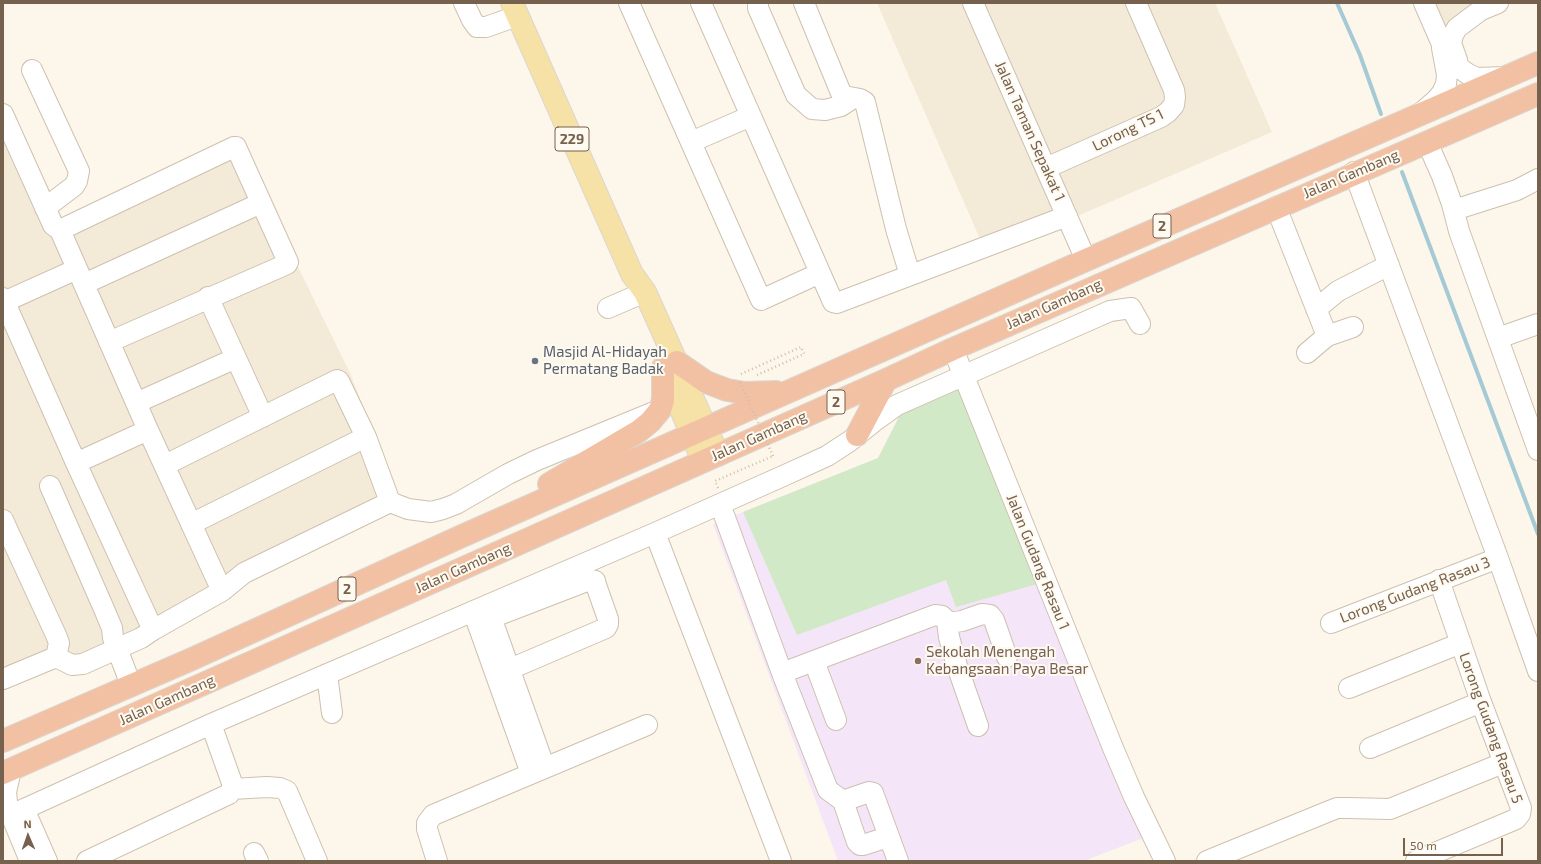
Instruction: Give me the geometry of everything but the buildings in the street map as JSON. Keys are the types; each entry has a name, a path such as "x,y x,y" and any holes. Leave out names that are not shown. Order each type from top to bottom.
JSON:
{"highway":[{"name":"Jalan Gambang","path":"3,742 698,431 1538,63"},
{"name":"Jalan Gambang","path":"7,772 886,380 952,349 1354,172 1538,94"},
{"path":"462,536 639,431 650,422 660,410 670,365 727,390 756,393 787,392"},
{"path":"857,435 886,380"}],"main road":[{"name":"229","path":"515,10 638,287 710,458"}],"street":[{"path":"464,3 477,27 486,28 515,10"},
{"path":"629,3 761,300 820,274"},
{"path":"701,3 833,302 837,303 1067,216"},
{"path":"758,3 758,8 796,96 812,109 825,110 840,106 852,98"},
{"path":"804,3 840,93 844,96 860,99 864,102 896,229 910,275"},
{"name":"Jalan Taman Sepakat 1","path":"973,3 1086,260"},
{"name":"Lorong TS 1","path":"1046,168 1161,117 1174,105 1174,90 1136,3"},
{"path":"1424,3 1441,42 1461,69 1477,78 1504,77"},
{"path":"1461,69 1453,52 1451,43 1453,35 1457,28 1482,5"},
{"path":"1418,115 1436,100 1446,84 1447,75 1441,42"},
{"path":"32,70 79,171 77,182 74,186 45,208"},
{"path":"3,114 53,225 60,230 148,430 222,591"},
{"path":"691,142 750,116"},
{"path":"1427,142 1442,176 1454,210 1459,231 1538,450"},
{"path":"60,230 233,147 236,147 288,262 287,264 208,297 109,342"},
{"path":"1354,172 1498,558 1538,671"},
{"path":"1454,210 1518,190 1538,179"},
{"path":"153,630 76,463 4,300 80,276 261,203"},
{"path":"1276,207 1327,336"},
{"path":"1316,309 1338,291 1389,265"},
{"path":"608,308 638,287"},
{"path":"208,297 263,417"},
{"path":"13,815 211,724 327,674 484,612 655,533 719,496 827,456 850,441 897,405 1110,311 1130,308 1140,324"},
{"path":"1498,338 1538,324"},
{"path":"1307,353 1327,336 1353,327"},
{"name":"Jalan Gudang Rasau 1","path":"952,349 1113,748 1150,832 1165,861"},
{"path":"136,403 236,358"},
{"path":"165,465 335,381 338,381 366,437 390,502"},
{"path":"3,679 56,657 72,665 83,664 117,649 141,638 222,591 244,573 390,502 408,509 420,511 432,512 443,509 456,504 508,474 660,410"},
{"path":"76,463 148,430"},
{"path":"191,524 366,437"},
{"path":"50,486 104,608 117,649 131,685"},
{"path":"719,496 782,673 828,790 843,801 857,842 860,845 888,837"},
{"path":"3,520 56,635 59,643 56,657"},
{"path":"655,533 780,861"},
{"name":"Lorong Gudang Rasau 3","path":"1331,623 1498,558"},
{"name":"Lorong Gudang Rasau 5","path":"1416,861 1516,819 1520,814 1521,808 1481,702 1439,580"},
{"path":"484,612 587,581 595,581 608,619 606,628 510,669"},
{"path":"484,612 510,669 542,760 542,765 538,771"},
{"path":"484,612 528,765 538,771"},
{"path":"782,673 935,615 942,616 949,623 982,614 990,615 994,620 1007,657"},
{"path":"947,621 947,630 951,645 978,726"},
{"path":"1350,688 1461,643"},
{"path":"814,661 836,720"},
{"path":"327,674 332,713"},
{"path":"1370,748 1481,702"},
{"path":"87,861 229,794 232,789 232,783 211,724"},
{"path":"437,861 427,829 427,823 433,814 647,725"},
{"path":"1207,861 1337,808 1390,809 1503,763"},
{"path":"7,772 6,792 30,861"},
{"path":"232,789 267,787 280,788 288,791 317,861"},
{"path":"843,801 869,792 873,793 898,861"},
{"path":"13,815 21,861"},
{"path":"13,815 47,861"}],"path":[{"path":"743,373 801,347 804,354 754,376"},
{"path":"719,496 715,482 773,456 740,382 747,379"}],"shaded area":[{"path":"877,3 1215,3 1272,132 987,255"},
{"path":"1432,3 1506,3 1444,29"},
{"path":"3,112 57,230 242,144 293,257 350,373 397,493 67,667 47,663 3,681"},
{"name":"Sekolah Menengah Kebangsaan Paya Besar","path":"962,386 1146,837 1084,861 838,861 713,524 878,458 904,407"}],"green space":[{"path":"962,386 1041,583 956,607 946,580 797,635 743,512 878,458 904,407"}],"waterway":[{"path":"1337,3 1360,55 1381,114"},
{"path":"1402,172 1538,534"}],"place":[{"name":"Masjid Al-Hidayah Permatang Badak","path":"535,361"},
{"name":"Sekolah Menengah Kebangsaan Paya Besar","path":"918,661"}]}
